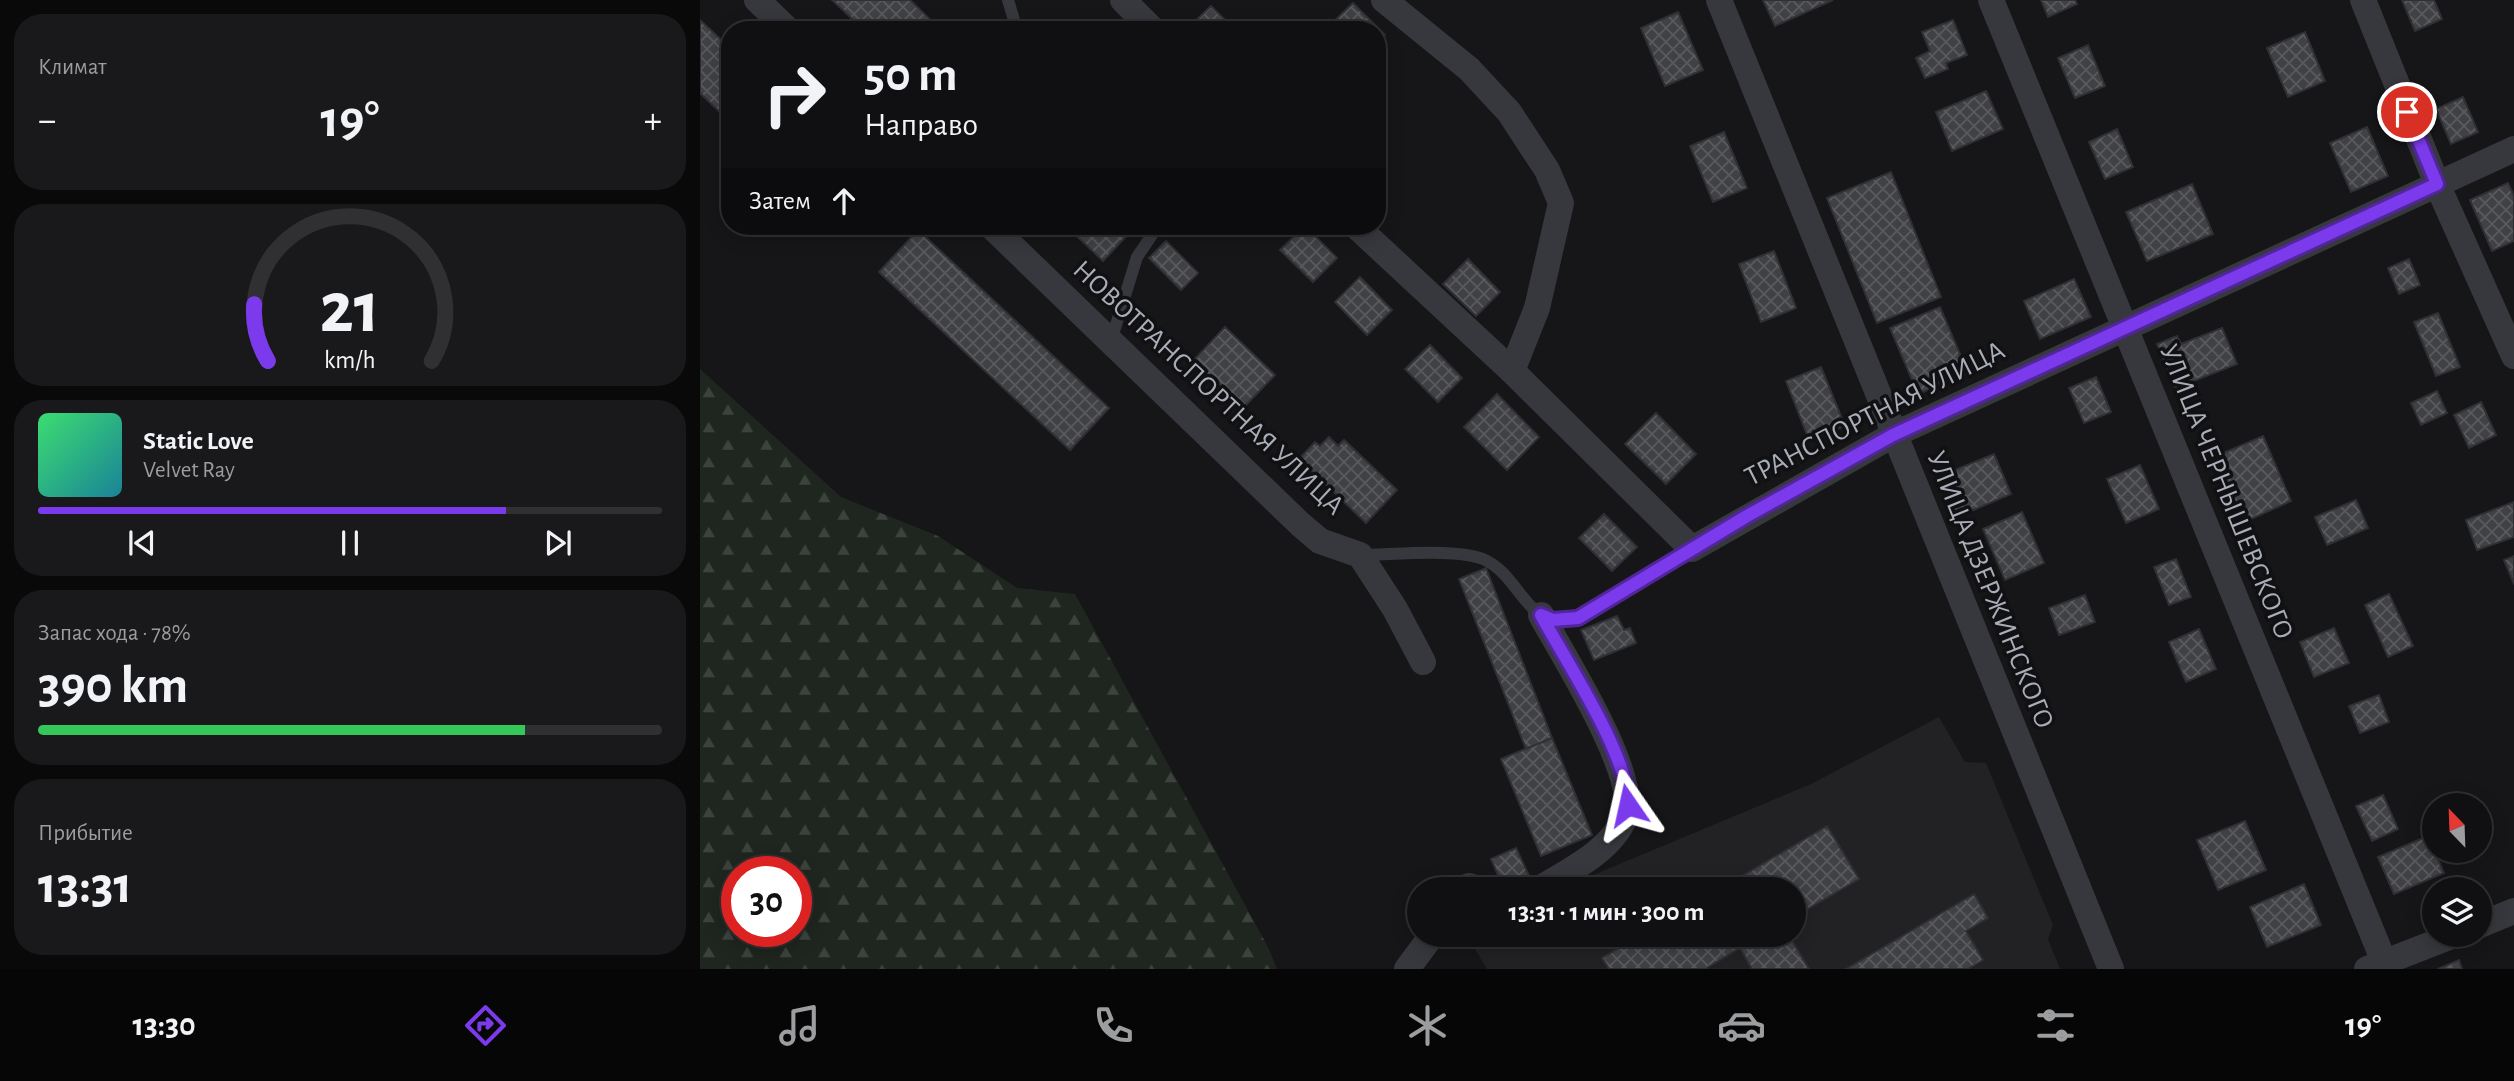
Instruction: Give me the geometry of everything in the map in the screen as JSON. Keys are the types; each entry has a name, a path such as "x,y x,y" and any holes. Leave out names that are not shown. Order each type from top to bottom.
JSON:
{"street":[{"path":"757,0 779,21"},
{"path":"1123,0 1144,21"},
{"path":"1384,0 1469,69 1509,112 1546,170 1561,203 1537,308 1512,372"},
{"name":"УЛИЦА ДЗЕРЖИНСКОГО","path":"1718,0 2111,969"},
{"name":"УЛИЦА ЧЕРНЫШЕВСКОГО","path":"1992,0 2379,967"},
{"path":"2363,0 2437,184 2514,356"},
{"name":"ТРАНСПОРТНАЯ УЛИЦА","path":"1692,549 1893,435 2514,149"},
{"name":"НОВОТРАНСПОРТНАЯ УЛИЦА","path":"1000,235 1300,524 1320,541 1360,555"},
{"path":"1366,235 1512,372 1692,549"},
{"path":"1360,555 1395,609 1423,662"},
{"path":"1541,615 1611,745 1628,799 1625,817 1605,845 1557,877"},
{"path":"2492,920 2514,911"},
{"path":"1407,969 1423,947"},
{"path":"2379,967 2426,947"}],"lane":[{"path":"1008,0 1014,21"},
{"path":"1111,342 1138,257 1152,235"},
{"path":"1360,555 1460,555 1481,558 1504,574 1541,615 1553,620 1578,618 1692,549"}],"shaded area":[{"path":"1939,717 1965,762 1986,763 2053,925 2048,939 2060,969 1487,969 1474,947 1806,947 1806,877 1588,877 1811,784"}],"green space":[{"path":"700,369 841,497 938,536 1017,588 1075,594 1268,947 1277,969 700,969"}],"building":[{"path":"832,0 910,0 932,21 854,21"},
{"path":"1763,0 1833,0 1775,26"},
{"path":"2041,0 2075,0 2077,4 2048,17"},
{"path":"2402,0 2434,0 2442,19 2415,31"},
{"path":"1353,3 1371,21 1334,21"},
{"path":"1211,6 1226,21 1195,21"},
{"path":"1678,12 1703,70 1665,86 1641,28"},
{"path":"700,20 721,40 721,113 700,93"},
{"path":"1953,20 1967,55 1946,63 1948,69 1925,78 1916,58 1930,51 1922,32"},
{"path":"2305,32 2325,81 2288,97 2267,48"},
{"path":"2088,45 2105,86 2075,98 2058,58"},
{"path":"1986,91 2003,129 1952,151 1936,112"},
{"path":"2463,97 2478,132 2451,144 2436,109"},
{"path":"2367,127 2388,176 2351,192 2330,143"},
{"path":"2117,129 2133,167 2105,179 2089,142"},
{"path":"1724,132 1747,188 1713,202 1690,146"},
{"path":"1891,172 1941,297 1877,323 1827,198"},
{"path":"2508,183 2514,196 2514,241 2492,251 2470,200"},
{"path":"2192,184 2213,234 2147,261 2126,212"},
{"path":"913,235 923,235 1109,408 1070,450 879,272"},
{"path":"1076,235 1128,235 1103,261"},
{"path":"1296,235 1314,235 1337,258 1313,282 1280,250"},
{"path":"1166,241 1198,273 1181,290 1149,258"},
{"path":"1774,251 1796,308 1761,322 1739,264"},
{"path":"1468,259 1500,292 1476,316 1443,284"},
{"path":"2409,259 2420,285 2399,294 2388,268"},
{"path":"1360,277 1392,310 1367,335 1335,302"},
{"path":"2074,279 2091,317 2040,339 2024,301"},
{"path":"1940,307 1968,373 1918,394 1890,328"},
{"path":"2438,313 2460,367 2436,376 2414,322"},
{"path":"1225,327 1275,375 1242,409 1192,362"},
{"path":"2222,328 2237,364 2176,388 2157,344 2177,336 2181,344"},
{"path":"1430,345 1462,378 1438,402 1405,369"},
{"path":"1821,367 1845,426 1809,440 1786,381"},
{"path":"2096,377 2111,412 2084,423 2069,388"},
{"path":"2437,391 2447,413 2421,425 2411,403"},
{"path":"1497,394 1539,437 1507,470 1464,427"},
{"path":"2481,402 2496,435 2469,448 2454,415"},
{"path":"1656,413 1696,454 1666,484 1625,444"},
{"path":"2263,436 2291,501 2242,523 2214,457"},
{"path":"1329,437 1338,446 1344,440 1397,490 1366,523 1299,459 1315,442 1320,446"},
{"path":"1994,454 2011,494 1957,517 1940,476"},
{"path":"2140,465 2159,509 2126,523 2107,479"},
{"path":"2356,500 2368,528 2327,545 2315,517"},
{"path":"2514,502 2514,537 2477,550 2466,520"},
{"path":"2022,512 2044,563 2005,580 1983,529"},
{"path":"1604,514 1637,547 1612,571 1579,538"},
{"path":"2514,556 2514,584 2504,560"},
{"path":"2176,559 2191,597 2169,605 2154,567"},
{"path":"1486,568 1552,738 1526,749 1459,579"},
{"path":"2389,594 2413,646 2388,657 2365,605"},
{"path":"2085,595 2095,622 2059,635 2049,608"},
{"path":"1617,616 1624,630 1630,628 1636,643 1594,660 1581,630"},
{"path":"2334,628 2349,663 2314,677 2300,642"},
{"path":"2199,629 2216,669 2186,682 2169,642"},
{"path":"2379,695 2389,722 2360,733 2349,706"},
{"path":"1552,738 1592,835 1541,856 1501,759"},
{"path":"2383,795 2398,829 2372,841 2356,806"},
{"path":"2245,821 2266,870 2218,890 2197,840"},
{"path":"1827,826 1859,879 1806,910 1806,877 1740,877"},
{"path":"2422,839 2422,863 2440,863 2444,873 2434,877 2422,877 2422,882 2394,894 2378,857"},
{"path":"1516,848 1530,877 1499,877 1491,859"},
{"path":"2304,884 2321,925 2267,947 2250,907"},
{"path":"1974,894 1988,918 1966,931 1983,960 1968,969 1846,969"},
{"path":"1621,947 1796,947 1809,969 1752,969 1740,948 1705,969 1609,969 1602,958"},
{"path":"2459,960 2462,969 2438,969"}],"route":[{"path":"1628,805 1625,782 1611,745 1541,615 1553,620 1578,618 1747,516 1893,435 2013,377 2288,256 2437,184 2407,112"}]}
